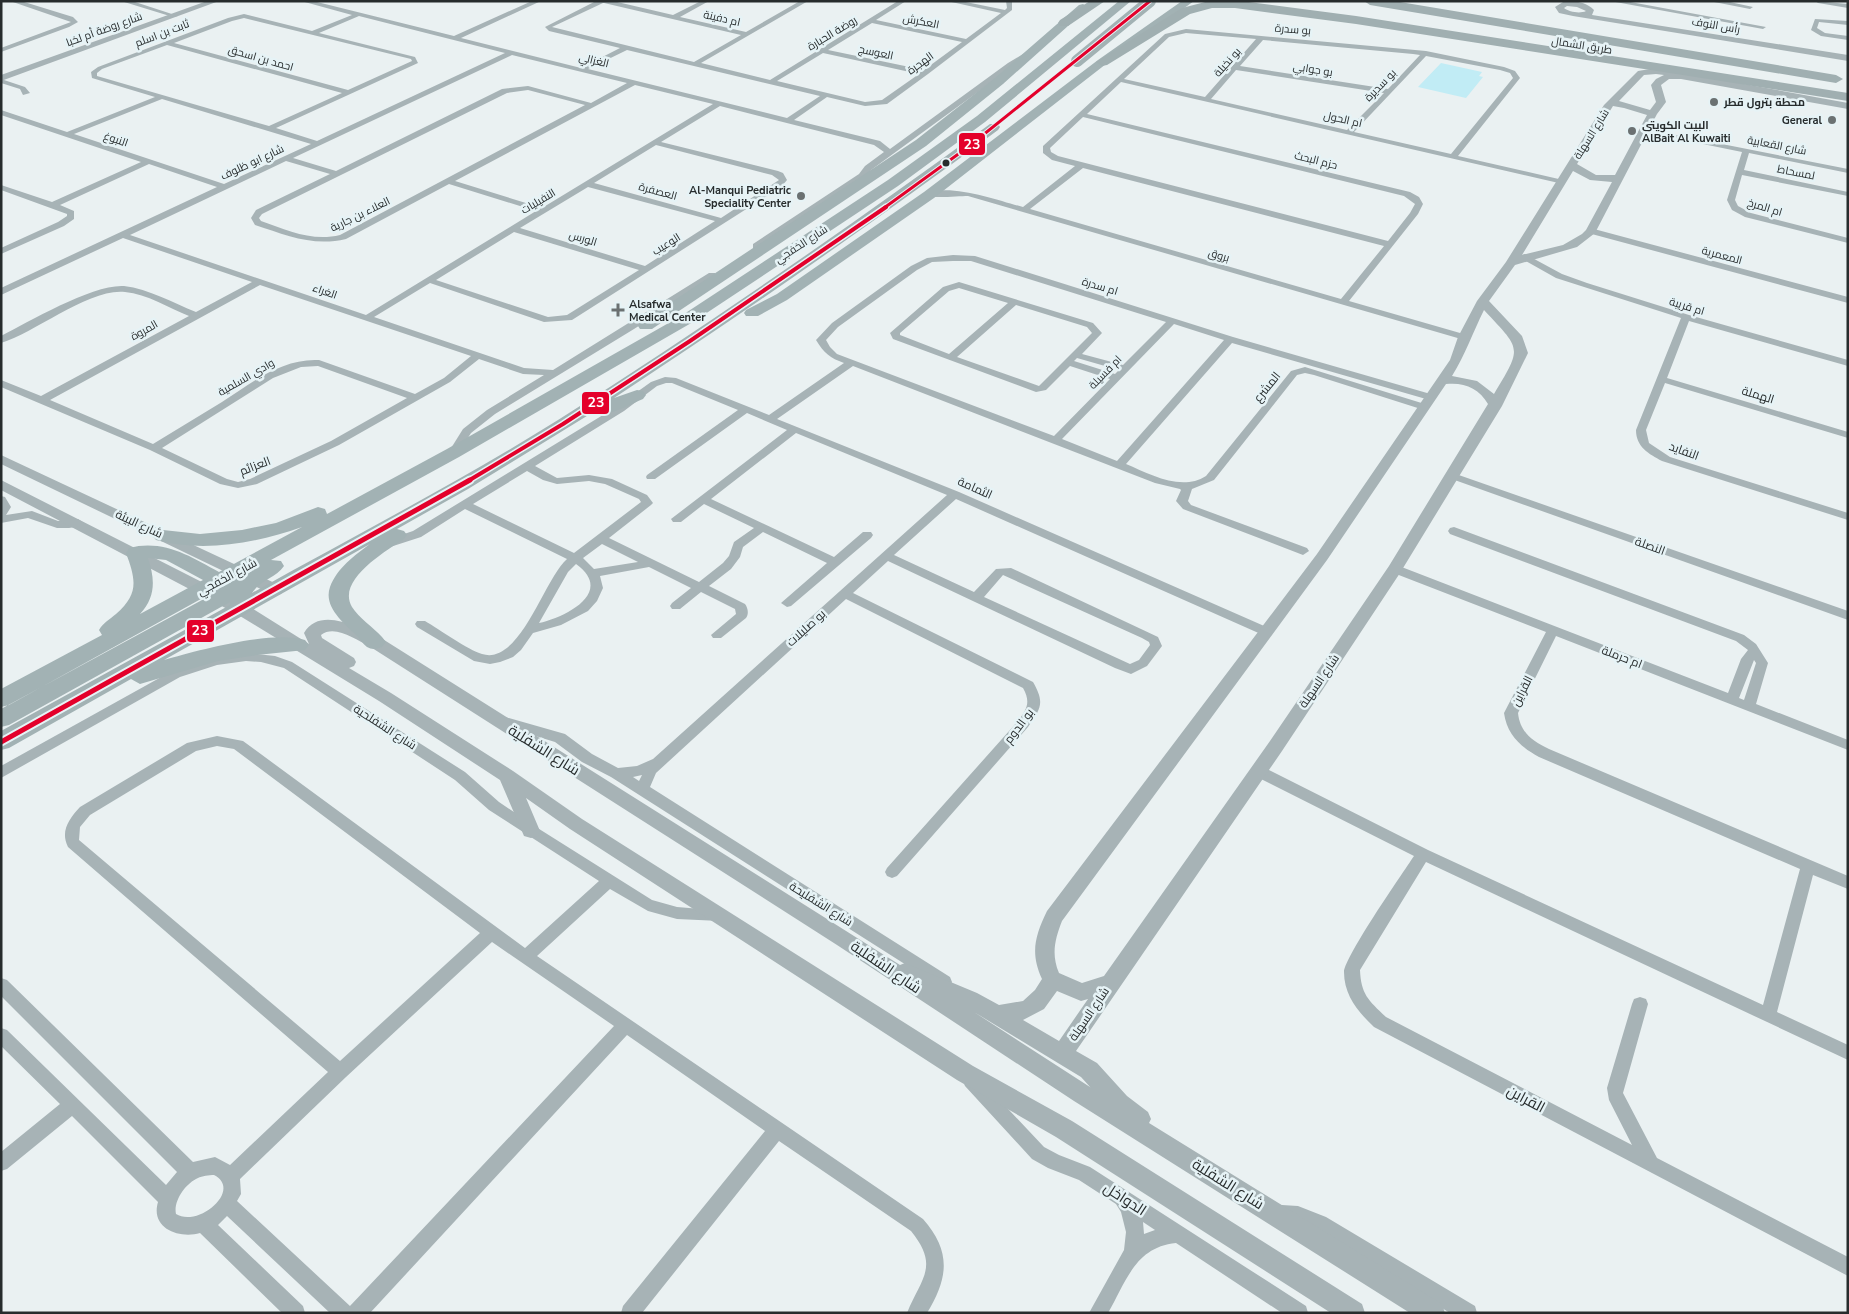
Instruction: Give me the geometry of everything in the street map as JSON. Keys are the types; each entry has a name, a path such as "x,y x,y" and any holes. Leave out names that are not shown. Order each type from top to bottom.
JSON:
{"highway":[{"path":"1032,51 1095,9 1116,1"},
{"name":"شارع الخفجي","path":"1,742 85,695 232,588 390,488 687,318 894,183 981,119 1126,1"},
{"path":"1144,24 1154,9 1153,5 1145,1"},
{"name":"شارع الخفجي","path":"1,700 64,665 232,588 276,590 463,494 562,424 668,355 944,164 1077,62 1150,1"},
{"path":"1102,62 1106,54 1175,1"},
{"path":"668,355 713,336 782,296 949,181 1102,62 1189,1"},
{"name":"طريق الشمال","path":"1370,1 1848,81"},
{"path":"1418,1 1848,76"},
{"path":"556,393 577,370 673,309 921,143 1091,2"},
{"path":"1264,2 1356,20"},
{"name":"طريق الشمال","path":"1325,3 1603,48 1848,93"},
{"path":"1102,62 1180,14 1202,6 1239,4 1356,20 1848,97"},
{"path":"869,179 884,157"},
{"path":"1,719 509,433 655,342 687,318"},
{"path":"562,424 637,395"},
{"path":"163,536 182,540 204,541 272,530 306,519 354,495 390,488"},
{"path":"375,642 342,607 339,598 342,583 354,566 382,545 463,494"},
{"path":"64,665 128,614 139,602 145,592 145,584 144,570 136,553 148,550 162,551 232,588"},
{"path":"85,695 208,655 263,646 298,645"}],"street":[{"path":"1,50 75,22 71,18 12,1"},
{"name":"شارع روضة أم لخبا","path":"1,79 215,1"},
{"path":"455,38 538,1"},
{"name":"ام دفينة","path":"603,1 747,34"},
{"name":"الهجرة","path":"603,1 548,28 693,65 865,104 884,102 926,73 1006,12"},
{"path":"674,18 706,1"},
{"path":"693,65 805,1"},
{"name":"روضة الحبارة","path":"771,82 903,1"},
{"path":"950,1 1006,12 1010,9 1010,1"},
{"path":"1613,1 1685,10 1763,26"},
{"path":"1712,1 1751,5 1744,23"},
{"path":"1818,1 1848,6"},
{"path":"130,2 175,16"},
{"name":"الغزالي","path":"310,2 877,143 907,141"},
{"path":"1565,3 1583,8"},
{"name":"رأس النوف","path":"1583,8 1848,54"},
{"name":"رأس النوف","path":"1583,8 1848,58"},
{"path":"312,33 359,14"},
{"name":"ثابت بن اسلم","path":"271,128 416,62 413,58 244,16 230,19 100,68 94,72 94,76 318,143"},
{"path":"1848,23 1817,20 1814,29 1824,35 1848,38"},
{"name":"العكرش","path":"870,21 968,41"},
{"name":"بو سدرة","path":"1388,244 1081,165 1051,156 1045,151 1048,146 1171,34 1192,32 1426,54 1502,68 1517,76 1453,157"},
{"name":"بو نخيلة","path":"1207,99 1261,38"},
{"name":"احمد بن اسحق","path":"168,43 349,93"},
{"path":"584,69 625,48"},
{"name":"العوسج","path":"822,51 926,73"},
{"name":"شارع الخفجي","path":"452,453 467,431 478,421 718,272 862,176 884,157 1010,64 1032,51"},
{"name":"شارع ابو ظلوف","path":"1,292 512,52"},
{"name":"بو سديرة","path":"1350,132 1426,54"},
{"name":"بو جوابي","path":"1236,68 1388,91"},
{"name":"شارع السهلة","path":"1052,979 1044,962 1043,952 1054,917 1322,557 1456,360 1464,338 1483,301 1511,263 1611,103 1628,89 1641,73 1656,71 1691,78"},
{"path":"1511,263 1525,257 1574,245 1584,240 1592,232 1652,114 1661,102 1656,85 1659,80 1667,77 1691,78 1848,106"},
{"path":"1,79 23,88 26,93"},
{"name":"ام الحول","path":"1120,80 1560,182"},
{"name":"العلاء بن جارية","path":"592,104 528,88 504,91 335,173 259,212 255,218 258,223 315,241 330,241 343,236 635,82"},
{"path":"788,120 826,95"},
{"path":"68,134 162,97"},
{"name":"النفيليات","path":"367,318 720,103"},
{"path":"1611,103 1626,105 1652,114"},
{"name":"النبوغ","path":"1,112 224,187"},
{"name":"حزم البحث","path":"1083,115 1412,196 1418,201 1419,206 1343,302"},
{"name":"شارع القعابية","path":"1644,130 1848,171"},
{"name":"الوعيب","path":"429,280 547,320 575,315 723,221 783,180 782,177 775,173 655,143"},
{"path":"877,143 884,146 888,151 884,157"},
{"name":"ام المرخ","path":"1746,150 1731,203 1739,211 1848,241"},
{"path":"285,158 335,173"},
{"path":"53,205 147,162"},
{"path":"1024,210 1081,165"},
{"path":"1572,165 1584,174 1597,179 1608,180 1620,177"},
{"name":"لمسحاط","path":"1740,172 1848,194"},
{"path":"448,181 544,210"},
{"name":"بروق","path":"949,181 968,194"},
{"name":"العصفرة","path":"588,184 723,221"},
{"path":"1,187 67,210 71,217 61,224 1,251"},
{"name":"بروق","path":"929,195 968,194 1464,338"},
{"name":"الورس","path":"513,229 646,269"},
{"name":"المعمرية","path":"1592,232 1848,300"},
{"name":"الغراء","path":"123,235 520,370 533,373 555,373"},
{"name":"ام قريبة","path":"1525,257 1565,279 1686,317 1848,363"},
{"name":"ام سدرة","path":"1184,487 1159,481 935,393 851,363 834,356 821,340 835,325 914,268 930,260 972,258 1230,339 1308,366"},
{"name":"المروة","path":"42,400 260,281"},
{"path":"954,285 964,286 1014,302 1094,328 1097,333 1042,388 1036,390 896,337 895,333 946,289 954,285"},
{"path":"1,340 92,296 112,289 130,290 196,315"},
{"name":"شارع السهلة","path":"1062,1054 1396,569 1509,381 1522,353 1518,339 1483,301"},
{"path":"950,358 1014,302"},
{"name":"النفايد","path":"1686,317 1641,430 1640,436 1648,448 1666,459 1848,517"},
{"name":"ام فسيلة","path":"1056,440 1172,321"},
{"path":"1119,465 1230,339"},
{"path":"1076,354 1125,369"},
{"name":"العزائم","path":"1,383 154,448 224,482 238,485 253,482 335,443 446,380 477,356"},
{"path":"1456,360 1464,371 1476,378 1509,381"},
{"name":"وادي السلمية","path":"154,448 270,376 288,367 306,362 319,363 416,398"},
{"path":"1068,362 1116,378"},
{"path":"770,420 851,363"},
{"path":"1308,366 1427,402"},
{"name":"المشرع","path":"1184,487 1204,483 1210,478 1294,372 1308,366"},
{"path":"520,370 530,380 530,388"},
{"path":"1441,381 1455,379 1476,384 1488,393 1495,406"},
{"name":"الهملة","path":"1662,379 1848,435"},
{"name":"شارع الخفجي","path":"463,494 526,466 620,409 657,382 669,380"},
{"name":"الثمامة","path":"669,380 680,382 954,494 1267,632"},
{"path":"651,477 746,409"},
{"path":"677,519 795,429"},
{"name":"شارع البيئة","path":"1,459 163,536 232,588 276,590"},
{"path":"420,624 474,656 488,660 499,658 513,651 524,640 563,570 574,558 643,508 647,503 645,498 608,481 589,478 557,481 547,478 526,466"},
{"name":"النصلة","path":"1453,476 1848,616"},
{"path":"1,484 136,553"},
{"path":"1184,487 1188,489 1182,501 1187,507 1302,551"},
{"path":"463,494 574,558 588,567 592,573 596,584 595,590 585,608 562,622 530,629"},
{"name":"بو صليلات","path":"642,789 646,779 658,762 954,494"},
{"path":"1,499 5,507 1,514"},
{"path":"703,499 835,562"},
{"path":"1,520 29,515 57,525 78,523"},
{"path":"676,606 731,562 738,545 762,527"},
{"path":"1454,531 1733,634 1747,642 1761,660 1762,667 1749,706"},
{"path":"787,603 867,535"},
{"path":"601,539 738,604 743,610 742,615 717,635"},
{"path":"886,556 977,597 1119,666 1130,668 1142,663 1156,646 1154,640 1146,635 1006,572 1000,572 996,575 977,597"},
{"path":"592,573 652,563"},
{"name":"ام حرملة","path":"1396,569 1848,745"},
{"path":"232,588 298,645 384,697 507,776 576,824 965,1073 1064,1129 1353,1313"},
{"name":"بو الدوم","path":"845,594 1028,684 1036,696 1034,709 1023,724 892,872"},
{"name":"شارع الشفلية","path":"384,697 381,687 374,678 319,644 312,637 312,633 324,625 338,626 375,642 495,720 844,939 984,1032 1433,1313"},
{"name":"القراين","path":"1553,630 1511,713 1511,722 1522,740 1544,754 1808,867"},
{"path":"1732,700 1747,658 1755,652"},
{"name":"شارع الشفلحية","path":"1,773 163,679 188,669 226,660 262,656 277,659 288,665 460,776 494,806 531,831"},
{"name":"شارع الشفلية","path":"495,720 560,738 587,758 616,773 672,810"},
{"path":"340,1072 73,843 70,838 71,831 78,818 85,811 192,747 209,742 232,742 490,933 917,1225 925,1233 935,1253 935,1278 931,1289 916,1313"},
{"name":"بو صليلات","path":"616,773 638,771 658,762"},
{"path":"1258,770 1423,854 1848,1053"},
{"path":"507,776 531,831 648,905 662,910 691,915 720,915"},
{"name":"شارع الشفليحة","path":"672,810 970,999"},
{"name":"القراين","path":"1423,854 1352,969 1353,986 1362,1005 1380,1022 1848,1267"},
{"path":"1768,1015 1808,867 1848,884"},
{"path":"526,958 609,881"},
{"path":"231,1176 490,933"},
{"path":"844,939 908,974 929,980 970,999 1089,1070 1119,1103 1204,1169"},
{"path":"996,1015 1021,1012 1031,1007 1048,991 1052,979 1081,992 1109,984"},
{"path":"1,985 190,1172"},
{"path":"1640,1004 1615,1088 1615,1094 1651,1164"},
{"path":"357,1313 625,1026"},
{"path":"1,1035 168,1199"},
{"name":"الدواخل","path":"965,1073 990,1104 1038,1153 1054,1162 1084,1173 1299,1313"},
{"path":"1,1163 72,1105"},
{"path":"630,1313 777,1130"},
{"path":"215,1166 225,1169 231,1176 233,1185 227,1204 217,1215 204,1224 183,1227 174,1224 168,1218 166,1209 168,1199 176,1184 190,1172 203,1167 215,1166"},
{"path":"1098,1313 1132,1253 1135,1243 1135,1223 1126,1204 1120,1197"},
{"path":"227,1204 344,1313"},
{"name":"شارع الشفلية","path":"1276,1214 1298,1215 1320,1223 1468,1313"},
{"path":"204,1224 296,1313"},
{"path":"1132,1253 1153,1239 1168,1234 1179,1234"}],"shaded area":[{"path":"1441,63 1482,72 1479,76 1483,77 1466,98 1418,87"}],"transit line":[{"name":"23","path":"1,742 461,485 563,424 690,341 881,210 968,147 1150,1"}],"place":[{"name":"محطة بترول قطر","path":"1714,102"},
{"name":"General","path":"1832,120"},
{"name":"البيت الكويتي AlBait Al Kuwaiti","path":"1632,131"},
{"name":"Al-Manqui Pediatric Speciality Center","path":"801,196"},
{"name":"Alsafwa Medical Center","path":"618,310"}]}
